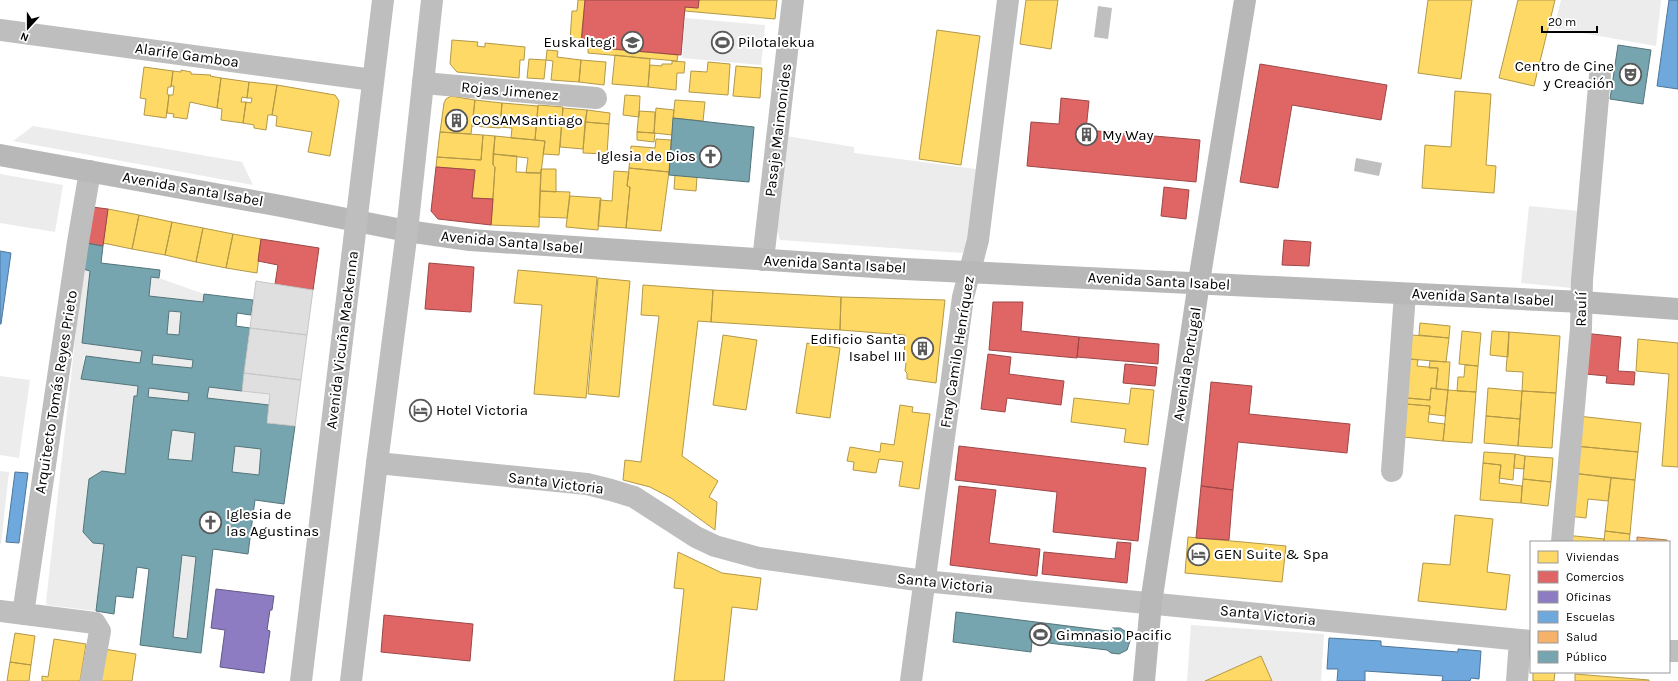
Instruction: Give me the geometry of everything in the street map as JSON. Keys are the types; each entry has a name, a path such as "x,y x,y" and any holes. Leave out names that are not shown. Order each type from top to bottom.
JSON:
{"main road":[{"name":"Avenida Portugal","path":"1144,681 1151,603 1199,283 1245,0"},
{"name":"Avenida Santa Isabel","path":"0,155 407,231 470,240 763,260 969,272 1582,302 1678,309"}],"street":[{"name":"Avenida Vicuña Mackenna","path":"301,681 383,0"},
{"path":"351,681 376,463 407,231 432,0"},
{"name":"Pasaje Maimonides","path":"763,260 793,0"},
{"name":"Fray Camilo Henríquez","path":"911,681 963,298 978,240 1008,0"},
{"name":"Alarife Gamboa","path":"0,30 373,80"},
{"name":"Raulí","path":"1562,541 1581,328 1582,280 1600,75"},
{"name":"Rojas Jimenez","path":"423,83 596,98"},
{"name":"Arquitecto Tomás Reyes Prieto","path":"23,614 90,171"},
{"path":"1392,471 1405,294"},
{"name":"Santa Victoria","path":"376,463 600,487 634,497 696,537 715,546 760,558 924,581 1526,640"},
{"path":"0,611 95,623 100,631 92,681"},
{"path":"1517,681 1526,640"}],"shaded area":[{"path":"1561,0 1661,0 1656,46 1554,28"},
{"path":"1098,6 1112,8 1108,39 1094,37"},
{"name":"Pilotalekua","path":"685,18 765,25 761,65 682,58"},
{"path":"33,126 242,162 253,185 13,141"},
{"path":"786,136 854,147 854,153 976,169 969,244 962,253 780,240 777,230"},
{"path":"1356,158 1382,163 1379,176 1354,171"},
{"path":"0,174 63,185 55,232 0,223"},
{"path":"1529,206 1579,211 1571,288 1521,283"},
{"path":"83,269 90,271 82,343 142,351 140,363 84,356 82,379 138,386 137,396 134,396 125,474 102,471 89,480 83,532 93,543 104,544 96,611 47,605 46,602"},
{"path":"151,277 159,278 204,294 203,302 149,296"},
{"path":"169,311 181,312 179,335 167,334"},
{"path":"153,355 193,360 192,368 152,364"},
{"path":"0,376 30,380 19,458 0,455"},
{"path":"209,387 270,394 269,405 207,398"},
{"path":"149,388 189,393 188,401 148,397"},
{"path":"172,430 195,433 192,461 168,459"},
{"path":"235,446 261,449 259,475 232,472"},
{"path":"0,471 9,472 1,544 0,544"},
{"path":"182,555 196,557 187,639 173,637"},
{"path":"1191,625 1324,634 1321,681 1187,681"}],"building: Viviendas":[{"path":"578,0 585,0 581,41 570,40 572,11 577,11"},
{"path":"699,0 777,0 775,19 685,11 685,7 698,8"},
{"path":"1026,0 1058,0 1051,49 1020,44"},
{"path":"1428,0 1472,0 1461,79 1418,73"},
{"path":"1518,0 1555,0 1534,86 1499,78"},
{"path":"937,30 980,36 961,165 919,159"},
{"path":"452,40 478,42 477,46 485,47 485,43 525,47 524,60 520,60 519,78 457,72 450,64"},
{"path":"588,47 678,55 677,61 588,53"},
{"path":"547,50 558,51 557,57 581,60 579,82 551,80 553,61 546,60"},
{"path":"615,55 650,59 648,87 612,84"},
{"path":"529,59 546,60 544,79 527,78"},
{"path":"581,60 606,62 604,85 579,82"},
{"path":"672,61 685,62 684,73 677,73 676,90 648,87 650,65 662,66 662,64 672,64"},
{"path":"708,62 730,64 728,95 689,92 691,71 707,72"},
{"path":"736,66 762,68 760,98 733,96"},
{"path":"144,67 173,71 171,87 168,87 167,94 169,95 166,118 144,115 146,99 140,98"},
{"path":"181,70 191,72 191,74 211,75 210,76 221,78 217,108 190,102 187,119 173,117 174,114 167,113 169,95 173,95 174,86 171,86 173,71 181,72"},
{"path":"221,78 249,82 247,98 242,97 241,102 246,102 243,123 221,120 222,109 217,108"},
{"path":"249,82 277,85 272,115 268,115 266,130 254,128 254,125 243,123 246,102 251,103 252,98 247,98"},
{"path":"277,85 335,95 339,101 330,156 308,152 312,132 276,126 277,116 272,115"},
{"path":"1455,91 1491,94 1486,165 1496,166 1494,193 1422,188 1425,145 1451,147"},
{"path":"625,95 640,96 639,117 623,115"},
{"name":"COSAMSantiago","path":"451,96 475,100 471,134 440,132 444,103 446,99"},
{"path":"475,100 502,103 500,128 472,126"},
{"path":"675,100 705,102 703,121 673,118"},
{"path":"502,103 538,106 535,140 511,138 512,128 500,127"},
{"path":"538,105 563,107 559,155 543,154 545,141 535,140"},
{"path":"563,108 587,110 583,149 560,147"},
{"path":"656,108 674,110 672,135 654,133"},
{"path":"587,110 610,113 609,124 585,122"},
{"path":"639,111 655,112 654,133 637,132"},
{"path":"585,122 609,124 607,154 583,153"},
{"path":"440,132 483,135 481,160 437,157"},
{"path":"637,132 655,133 654,142 637,140"},
{"path":"483,135 495,136 493,199 472,198 475,170 436,167 437,157 481,160"},
{"path":"495,136 545,141 541,173 526,173 528,158 493,154"},
{"path":"656,139 671,140 669,172 629,168 631,146 655,148"},
{"path":"493,154 517,156 516,172 541,173 539,227 491,225 495,167 493,165"},
{"path":"629,168 669,172 661,231 626,228 630,187 627,186"},
{"path":"541,169 556,169 556,192 540,191"},
{"path":"614,171 629,172 627,186 630,187 626,228 598,226 600,200 612,201"},
{"path":"675,175 697,177 696,191 674,189"},
{"path":"540,191 570,192 567,218 539,217"},
{"path":"570,196 601,198 598,230 566,227"},
{"path":"108,209 139,215 132,249 103,243"},
{"path":"139,215 172,222 165,255 132,249"},
{"path":"172,222 203,228 196,262 165,255"},
{"path":"203,228 233,234 226,268 196,262"},
{"path":"233,234 261,239 257,273 226,268"},
{"path":"518,270 597,277 586,398 534,394 542,305 514,303"},
{"path":"598,278 630,281 619,397 588,394"},
{"path":"643,285 713,290 711,322 698,321 682,456 718,481 709,497 717,502 715,530 671,498 650,487 623,480 625,460 641,462 659,316 641,315"},
{"path":"713,290 841,297 840,330 711,322"},
{"name":"Edificio Santa Isabel III","path":"841,297 945,300 936,383 907,379 907,373 905,371 906,363 904,361 905,335 840,330"},
{"path":"1420,323 1450,326 1449,338 1419,335"},
{"path":"1462,331 1481,333 1478,366 1459,364"},
{"path":"1492,331 1509,332 1508,357 1490,355"},
{"path":"1509,332 1560,336 1556,393 1522,391 1523,372 1506,371"},
{"path":"723,335 757,340 746,410 713,405"},
{"path":"1412,335 1449,338 1446,362 1410,359"},
{"path":"1638,339 1678,343 1678,467 1662,466 1669,374 1636,371"},
{"path":"807,343 840,348 830,418 796,413"},
{"path":"1410,359 1418,360 1417,366 1438,368 1436,389 1431,388 1430,400 1407,398"},
{"path":"1430,361 1450,362 1448,390 1436,389 1438,368 1429,368"},
{"path":"1465,365 1478,366 1476,392 1457,391 1458,377 1464,377"},
{"path":"1131,388 1154,390 1148,445 1124,442 1126,429 1071,422 1074,398 1129,404"},
{"path":"1431,388 1448,390 1445,416 1429,414 1430,406 1406,404 1407,398 1430,400"},
{"path":"1488,388 1522,391 1520,419 1486,416"},
{"path":"1448,390 1476,392 1472,443 1443,441"},
{"path":"1522,391 1556,393 1552,448 1518,446"},
{"path":"1406,404 1430,406 1428,422 1445,424 1443,441 1403,437"},
{"path":"900,405 913,407 912,412 930,414 919,489 899,486 903,462 879,459 876,473 853,470 854,462 847,461 850,447 880,452 881,443 894,445"},
{"path":"1486,416 1520,419 1518,446 1484,443"},
{"path":"1578,416 1641,423 1638,452 1575,446"},
{"path":"1575,446 1638,452 1635,480 1572,473"},
{"path":"1484,452 1515,454 1513,480 1499,478 1501,465 1483,463"},
{"path":"1515,454 1525,456 1524,469 1514,468"},
{"path":"1525,456 1553,458 1551,482 1523,479"},
{"path":"1483,463 1501,465 1499,483 1522,486 1521,503 1480,500"},
{"path":"1572,473 1611,478 1608,501 1588,499 1586,518 1568,516"},
{"path":"1611,478 1635,480 1630,534 1605,531"},
{"path":"1523,479 1551,482 1548,506 1521,503"},
{"path":"1455,515 1493,519 1487,572 1510,575 1506,610 1418,601 1423,563 1450,565"},
{"path":"1605,531 1630,534 1629,541 1604,541"},
{"path":"1565,535 1604,539 1604,541 1565,541"},
{"path":"1188,537 1286,546 1282,582 1185,573"},
{"path":"678,552 722,573 761,578 757,610 732,607 724,681 674,681 684,589 674,588"},
{"path":"15,633 35,636 31,665 10,662"},
{"path":"54,639 86,644 80,681 42,681 42,676 48,677"},
{"path":"104,649 136,654 132,681 99,681"},
{"path":"1261,656 1272,681 1205,681"},
{"path":"10,662 31,665 29,681 7,681"},
{"path":"1533,673 1555,673 1554,681 1533,681"},
{"path":"1575,674 1649,680 1649,681 1575,681"}],"building: Comercios":[{"path":"585,0 699,0 698,8 685,7 681,55 581,46"},
{"path":"1260,64 1387,85 1381,120 1292,105 1278,188 1240,182"},
{"name":"My Way","path":"1061,98 1089,101 1086,130 1200,140 1196,182 1027,166 1031,122 1059,124"},
{"path":"436,167 475,170 472,198 493,199 491,225 438,219 431,211"},
{"path":"1164,187 1189,190 1186,219 1161,216"},
{"path":"92,207 108,209 103,246 85,243"},
{"path":"261,239 319,248 313,290 275,284 278,265 258,261"},
{"path":"1284,240 1311,242 1309,266 1282,265"},
{"path":"429,263 474,267 471,312 425,309"},
{"path":"993,302 1023,302 1021,331 1079,337 1077,358 989,350"},
{"path":"1583,333 1621,337 1618,371 1635,372 1634,385 1606,383 1607,376 1585,374"},
{"path":"1079,337 1159,344 1158,364 1077,357"},
{"path":"988,354 1011,357 1009,374 1064,381 1061,405 1007,398 1005,412 981,409"},
{"path":"1125,364 1157,367 1155,386 1123,383"},
{"path":"1211,382 1252,386 1249,414 1350,424 1347,453 1238,442 1233,490 1201,486"},
{"path":"959,446 1146,468 1138,541 1053,532 1057,492 955,480"},
{"path":"959,486 996,490 989,543 1040,549 1037,576 950,565"},
{"path":"1201,486 1233,490 1229,540 1196,538"},
{"path":"1117,542 1131,543 1127,583 1042,574 1044,552 1115,559"},
{"path":"384,615 473,624 470,661 381,652"}],"building: Oficinas":[{"path":"216,589 274,596 267,630 270,631 264,673 220,667 225,630 211,628"}],"building: Escuelas":[{"path":"1669,0 1678,0 1678,89 1657,86"},
{"path":"0,251 11,253 1,324 0,324"},
{"path":"15,472 28,473 19,543 6,542"},
{"path":"1329,638 1381,641 1381,646 1458,652 1458,649 1481,651 1479,679 1471,678 1470,681 1442,681 1443,676 1365,671 1365,681 1337,681 1338,669 1327,669"}],"building: Salud":[{"path":"1637,537 1667,540 1667,541 1637,541"}],"building: Público":[{"name":"Centro de Cine y Creación","path":"1618,45 1651,50 1643,104 1610,99"},
{"name":"Iglesia de Dios","path":"673,118 754,127 749,182 669,175"},
{"path":"85,243 103,246 101,263 160,270 159,278 151,277 149,296 203,302 204,294 253,300 251,315 237,313 236,326 250,328 242,391 209,387 207,398 269,405 267,423 295,426 284,504 255,500 248,554 213,549 201,653 140,645 149,569 137,567 133,598 116,596 114,614 96,611 104,544 93,543 83,532 89,479 102,471 125,474 134,396 137,396 138,386 81,379 86,356 140,363 142,351 82,343 90,271 83,269","holes":["169,311 181,312 179,335 167,334","153,355 193,360 192,368 152,364","149,388 189,393 188,401 148,397","172,430 195,433 192,461 168,459","235,446 261,449 259,475 232,472","182,555 196,557 187,639 173,637"]},
{"name":"Gimnasio Pacific","path":"956,612 1108,631 1112,628 1120,628 1128,633 1130,641 1127,650 1119,654 1111,653 1107,650 1032,641 1031,652 953,642"}],"building: Otros":[{"path":"256,281 313,290 307,335 250,328"},
{"path":"250,328 307,335 301,380 244,373"},
{"path":"244,373 301,380 295,426 267,423 270,394 242,391"}],"place":[{"name":"Euskaltegi","path":"632,42"},
{"name":"Pilotalekua","path":"723,42"},
{"name":"Centro de Cine y Creación","path":"1630,75"},
{"name":"COSAMSantiago","path":"457,120"},
{"name":"My Way","path":"1087,135"},
{"name":"Iglesia de Dios","path":"711,156"},
{"name":"Edificio Santa Isabel III","path":"922,348"},
{"name":"Hotel Victoria","path":"421,410"},
{"name":"Iglesia de las Agustinas","path":"210,523"},
{"name":"GEN Suite & Spa","path":"1199,554"},
{"name":"Gimnasio Pacific","path":"1041,635"}]}
